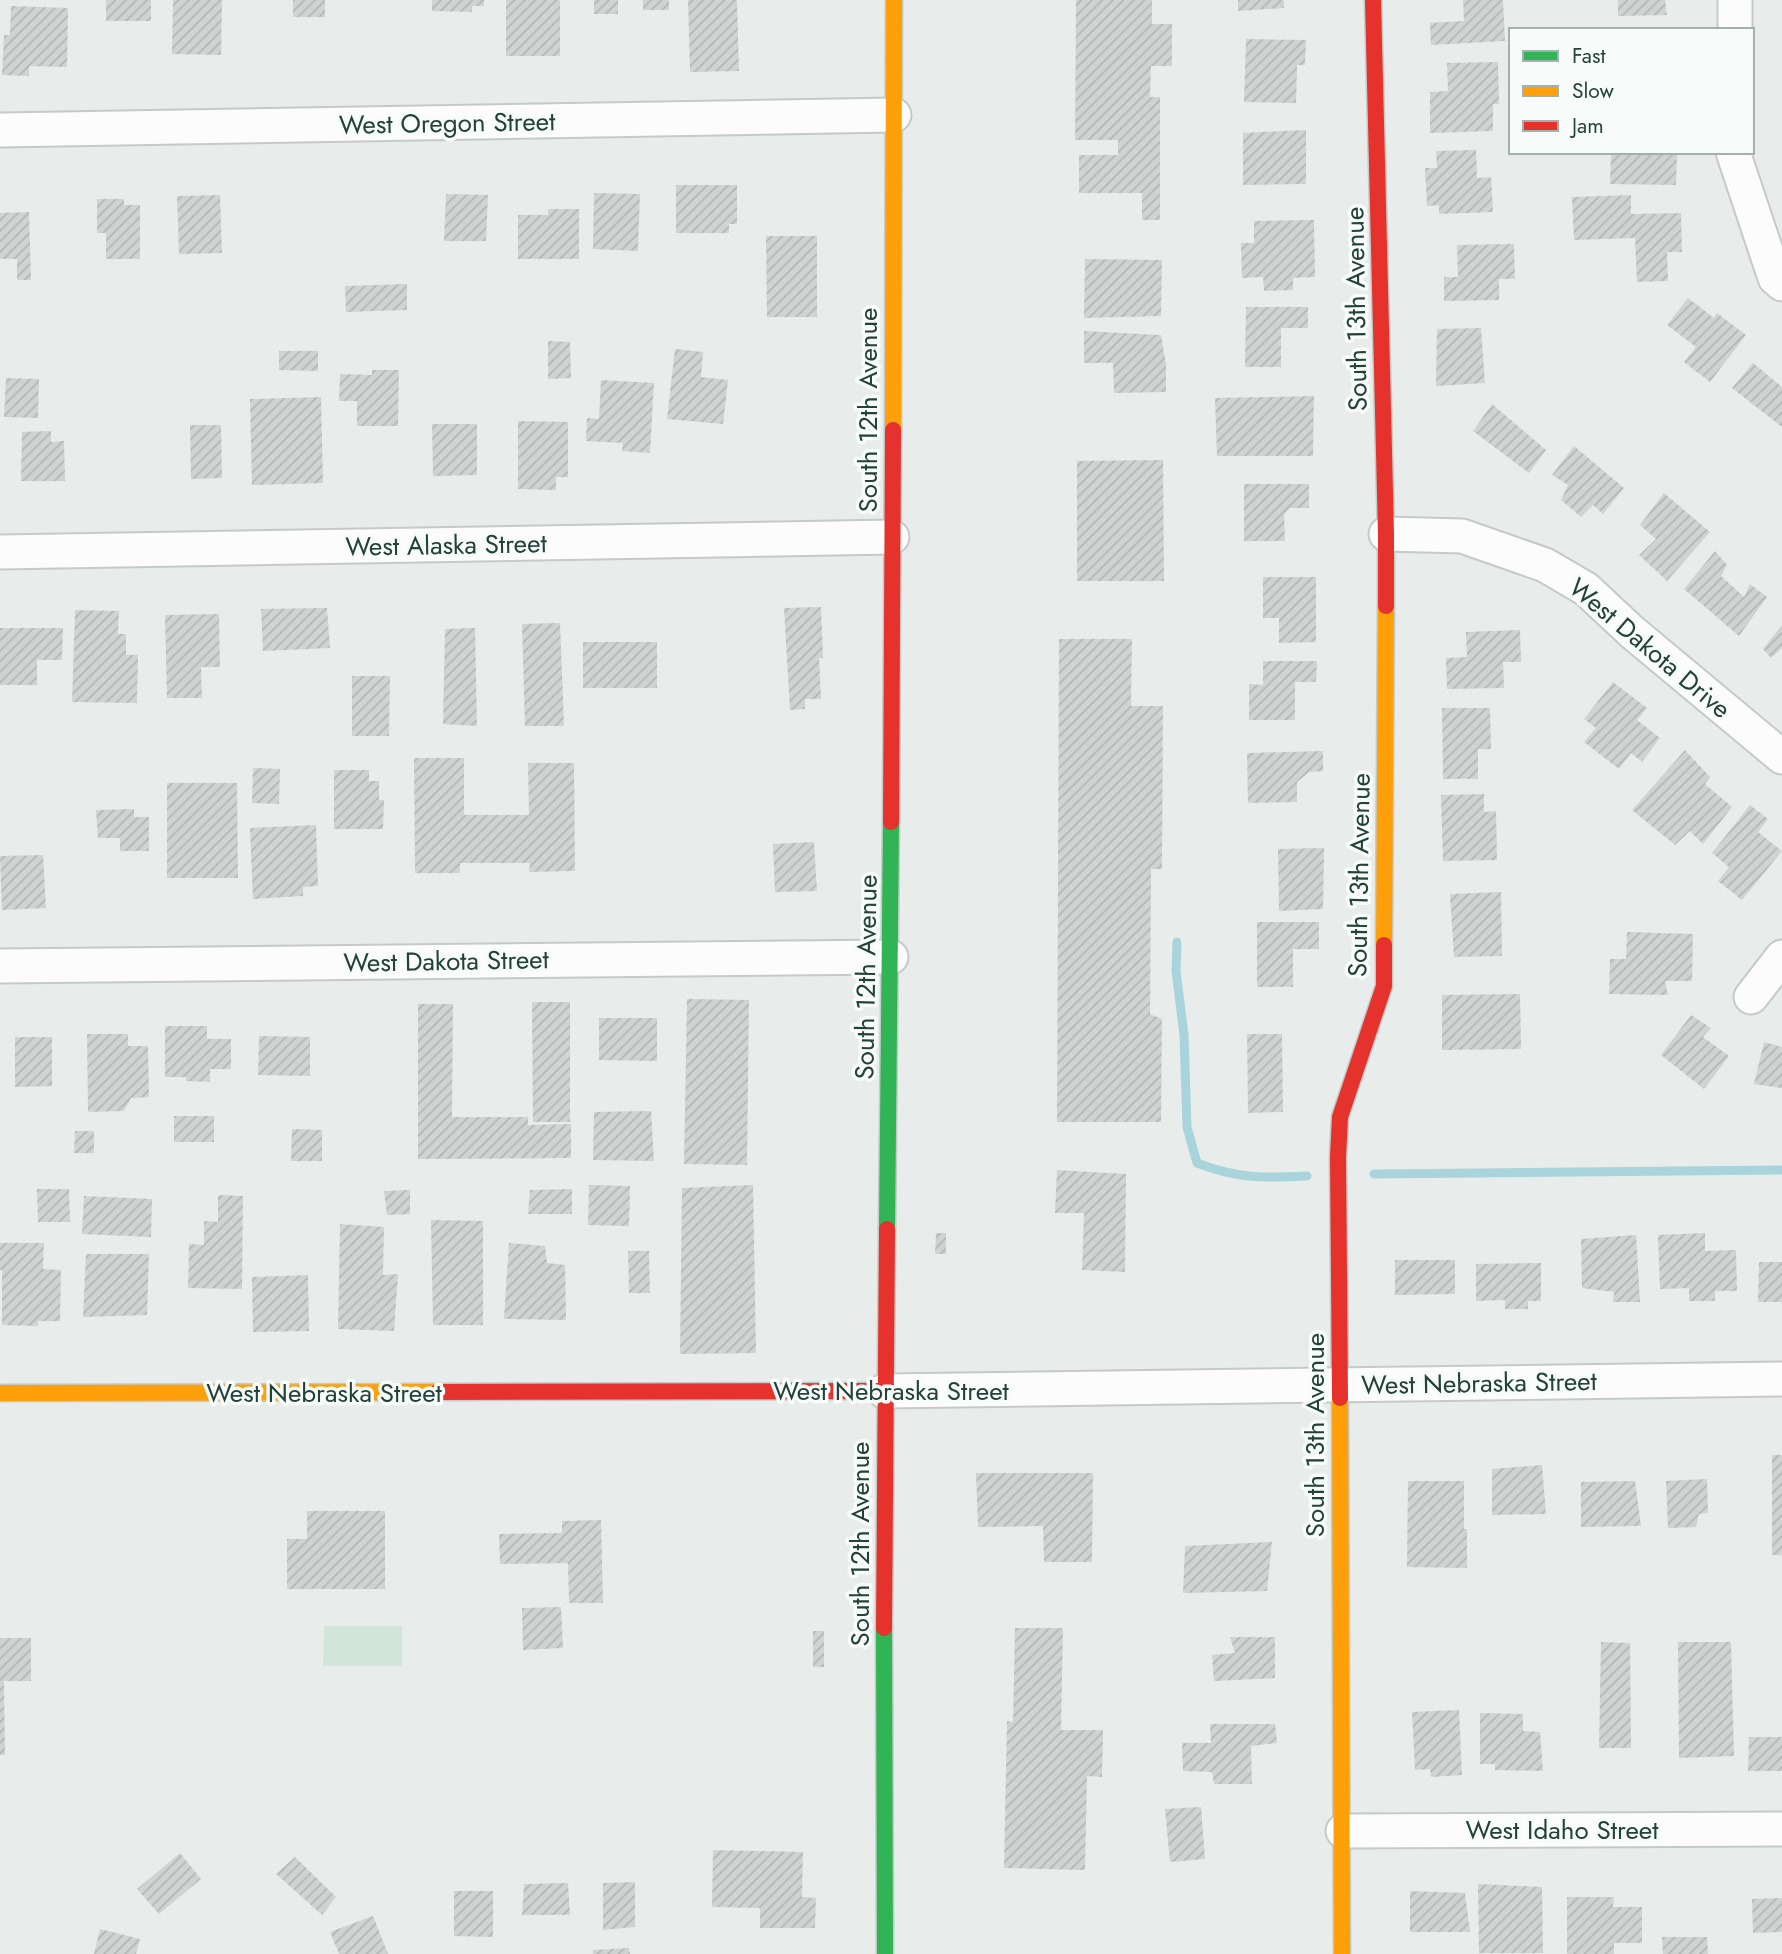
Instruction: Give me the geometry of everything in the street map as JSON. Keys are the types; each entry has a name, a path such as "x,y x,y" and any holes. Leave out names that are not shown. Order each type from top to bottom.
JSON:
{"street":[{"name":"South 12th Avenue","path":"885,1954 884,1391 891,957 894,0"},
{"name":"South 13th Avenue","path":"1342,1954 1338,1169 1340,1117 1384,986 1386,534 1373,0"},
{"path":"1735,0 1735,28"},
{"name":"West Oregon Street","path":"0,130 894,115"},
{"path":"1734,154 1775,278 1782,284"},
{"name":"West Dakota Drive","path":"1386,534 1462,536 1545,565 1586,589 1632,632 1782,757"},
{"name":"West Alaska Street","path":"0,552 892,537"},
{"name":"West Dakota Street","path":"0,966 891,957"},
{"path":"1751,996 1782,957"},
{"name":"West Nebraska Street","path":"0,1394 884,1391 1782,1379"},
{"name":"West Idaho Street","path":"1343,1831 1782,1829"}],"green space":[{"path":"324,1626 402,1626 402,1666 323,1666"}],"building":[{"path":"106,0 151,0 151,21 106,21"},
{"path":"173,0 222,0 221,55 172,54"},
{"path":"293,0 325,0 325,17 293,17"},
{"path":"432,0 484,0 484,6 472,6 472,12 432,11"},
{"path":"506,0 560,0 560,56 506,56"},
{"path":"594,0 618,0 618,14 594,14"},
{"path":"643,0 669,0 669,10 643,10"},
{"path":"688,0 737,0 739,71 690,72"},
{"path":"1076,0 1152,0 1152,24 1172,24 1172,66 1151,66 1150,97 1160,97 1160,220 1142,220 1142,193 1079,193 1079,155 1118,155 1118,140 1075,140"},
{"path":"1238,0 1284,0 1284,8 1238,11"},
{"path":"1463,0 1503,0 1505,41 1431,45 1430,23 1464,21"},
{"path":"1618,0 1665,0 1667,15 1618,16"},
{"path":"11,6 68,8 67,67 29,66 29,76 2,75 4,35 10,35"},
{"path":"1246,39 1306,40 1305,65 1297,65 1296,103 1244,102"},
{"path":"1498,62 1499,104 1493,104 1493,131 1430,133 1430,92 1448,91 1447,63"},
{"path":"1306,130 1306,184 1243,185 1243,133"},
{"path":"1476,150 1477,178 1491,177 1493,212 1439,214 1439,205 1427,206 1425,168 1437,168 1436,151"},
{"path":"1611,154 1677,154 1676,185 1610,184"},
{"path":"676,185 737,185 737,224 729,224 729,233 676,233"},
{"path":"594,193 640,194 638,251 593,249"},
{"path":"446,194 488,195 486,241 444,241"},
{"path":"220,195 222,253 179,254 177,196"},
{"path":"1631,195 1631,214 1681,213 1682,252 1667,252 1668,281 1637,282 1635,238 1574,240 1572,197"},
{"path":"97,199 124,199 124,205 140,205 140,259 106,259 106,233 97,233"},
{"path":"548,209 579,209 579,259 518,259 518,215 548,215"},
{"path":"29,212 31,280 17,280 17,259 0,259 0,213"},
{"path":"1314,220 1315,277 1293,278 1293,290 1264,291 1263,277 1242,278 1241,243 1254,243 1254,221"},
{"path":"766,236 817,236 817,317 767,317"},
{"path":"1514,244 1515,279 1499,279 1499,300 1444,301 1444,277 1458,277 1457,245"},
{"path":"1085,259 1162,260 1161,316 1084,318"},
{"path":"407,284 407,310 346,312 345,286"},
{"path":"1688,298 1714,318 1717,313 1746,335 1710,382 1684,362 1696,347 1667,325"},
{"path":"1246,307 1308,307 1308,328 1281,328 1281,367 1245,367"},
{"path":"1481,328 1485,383 1436,386 1437,329"},
{"path":"1084,331 1161,335 1166,364 1166,392 1114,393 1113,363 1084,363"},
{"path":"548,341 570,342 571,378 548,379"},
{"path":"675,349 703,352 701,377 728,380 723,424 667,419"},
{"path":"279,351 318,351 318,371 279,370"},
{"path":"1753,363 1782,387 1782,427 1732,388"},
{"path":"372,370 399,370 398,426 357,426 357,401 339,401 340,374 372,375"},
{"path":"6,378 39,379 38,418 4,417"},
{"path":"601,380 654,383 650,453 622,451 623,443 586,441 587,418 599,419"},
{"path":"1314,396 1313,456 1217,456 1215,398"},
{"path":"321,397 323,483 252,485 250,399"},
{"path":"1492,404 1546,450 1529,473 1473,431"},
{"path":"518,421 568,422 568,477 556,477 556,490 518,489"},
{"path":"432,424 477,424 477,475 433,476"},
{"path":"190,425 221,425 222,478 191,479"},
{"path":"51,431 51,442 64,441 65,481 21,481 22,432"},
{"path":"1574,446 1624,488 1603,514 1593,505 1581,517 1561,500 1568,485 1552,475"},
{"path":"1163,460 1164,581 1077,581 1077,461"},
{"path":"1244,484 1309,484 1309,508 1290,508 1284,514 1285,541 1244,541"},
{"path":"1664,493 1710,532 1667,581 1639,555 1656,539 1640,525"},
{"path":"1715,551 1727,565 1721,576 1744,597 1750,584 1767,597 1739,636 1684,589"},
{"path":"1263,577 1316,577 1316,642 1279,643 1279,618 1263,618"},
{"path":"821,607 821,699 805,699 805,709 790,710 784,608"},
{"path":"327,608 330,648 263,651 261,609"},
{"path":"75,610 119,611 118,634 126,634 126,655 138,655 137,703 72,702"},
{"path":"219,614 220,667 201,667 202,698 167,698 165,615"},
{"path":"560,623 564,726 525,726 522,624"},
{"path":"1782,625 1782,648 1771,658 1763,649"},
{"path":"0,628 63,628 62,660 37,660 37,685 0,685"},
{"path":"475,628 477,726 443,724 445,629"},
{"path":"1520,630 1521,662 1503,662 1504,688 1447,689 1446,658 1467,657 1466,632"},
{"path":"1059,639 1132,639 1131,706 1163,706 1162,869 1151,869 1150,1014 1162,1019 1161,1122 1057,1122"},
{"path":"583,642 657,642 657,688 583,688"},
{"path":"1263,661 1317,661 1316,682 1295,682 1295,720 1249,720 1249,684 1263,685"},
{"path":"352,676 390,676 389,736 352,736"},
{"path":"1613,682 1647,708 1637,720 1660,738 1642,762 1631,753 1619,769 1584,742 1596,728 1584,719"},
{"path":"1442,708 1490,708 1491,749 1478,749 1478,779 1443,779"},
{"path":"1685,750 1710,777 1705,784 1732,807 1703,844 1690,831 1675,845 1632,810"},
{"path":"1323,751 1323,771 1309,772 1297,782 1297,802 1248,803 1247,753"},
{"path":"414,758 464,758 464,815 529,815 528,763 574,763 575,871 529,872 530,863 460,863 460,873 415,873"},
{"path":"253,768 280,769 279,804 252,803"},
{"path":"334,770 369,770 369,781 379,781 379,800 384,800 383,829 334,829"},
{"path":"167,783 237,783 238,878 167,878"},
{"path":"1484,794 1484,812 1496,811 1497,860 1443,861 1441,795"},
{"path":"1750,805 1768,819 1758,832 1782,851 1742,900 1718,881 1729,867 1712,853"},
{"path":"134,809 134,817 149,817 149,851 120,851 120,838 98,838 96,810"},
{"path":"316,825 318,886 303,887 303,896 253,899 250,828"},
{"path":"814,842 817,891 775,892 773,844"},
{"path":"1324,848 1323,909 1279,911 1278,849"},
{"path":"43,855 46,908 2,910 0,856"},
{"path":"1501,892 1502,956 1454,957 1450,894"},
{"path":"1257,922 1319,922 1319,949 1293,949 1293,987 1257,987"},
{"path":"1627,932 1693,934 1692,981 1665,981 1668,995 1609,994 1610,959 1626,959"},
{"path":"1520,994 1521,1049 1442,1050 1442,995"},
{"path":"687,999 749,1000 747,1165 684,1164"},
{"path":"532,1002 570,1002 570,1122 533,1122"},
{"path":"418,1004 453,1004 452,1117 528,1117 528,1125 571,1124 571,1158 418,1159"},
{"path":"1691,1015 1711,1028 1703,1037 1729,1056 1704,1089 1661,1055"},
{"path":"599,1018 657,1018 657,1061 599,1060"},
{"path":"165,1026 207,1026 207,1039 231,1039 231,1069 210,1069 210,1082 186,1081 186,1077 165,1077"},
{"path":"87,1034 128,1034 128,1046 148,1046 149,1097 131,1098 124,1111 88,1112"},
{"path":"1247,1034 1282,1034 1283,1112 1248,1113"},
{"path":"259,1036 310,1037 310,1076 258,1075"},
{"path":"15,1037 52,1037 52,1086 15,1087"},
{"path":"1764,1042 1782,1047 1782,1088 1754,1084"},
{"path":"651,1111 654,1161 593,1160 594,1112"},
{"path":"174,1116 214,1116 214,1142 174,1142"},
{"path":"292,1129 322,1130 322,1161 291,1161"},
{"path":"75,1131 94,1131 94,1153 74,1153"},
{"path":"1057,1170 1126,1174 1125,1272 1082,1270 1084,1213 1055,1213"},
{"path":"589,1185 630,1186 629,1226 588,1225"},
{"path":"753,1185 756,1353 680,1354 682,1188"},
{"path":"37,1189 69,1189 70,1222 38,1222"},
{"path":"572,1189 572,1214 528,1214 530,1190"},
{"path":"410,1190 410,1214 387,1215 384,1191"},
{"path":"218,1195 243,1196 242,1289 188,1288 189,1244 204,1245 204,1221 218,1222"},
{"path":"84,1196 152,1199 151,1237 82,1234"},
{"path":"431,1220 483,1221 483,1325 433,1325"},
{"path":"340,1224 384,1227 383,1275 398,1274 394,1331 338,1329"},
{"path":"936,1233 946,1233 946,1254 935,1254"},
{"path":"1705,1233 1705,1251 1736,1250 1737,1291 1715,1291 1715,1301 1689,1301 1689,1288 1660,1289 1658,1235"},
{"path":"1636,1235 1640,1302 1613,1302 1614,1292 1582,1288 1581,1239"},
{"path":"0,1243 44,1243 43,1269 61,1270 60,1321 38,1321 38,1326 2,1325"},
{"path":"509,1243 545,1246 547,1263 565,1265 566,1320 504,1319"},
{"path":"628,1251 649,1251 650,1293 629,1293"},
{"path":"86,1254 149,1254 147,1315 83,1317"},
{"path":"1395,1260 1455,1260 1455,1294 1395,1295"},
{"path":"1759,1262 1782,1262 1782,1302 1758,1302"},
{"path":"1541,1263 1541,1301 1528,1301 1528,1309 1505,1309 1505,1300 1476,1301 1476,1264"},
{"path":"308,1275 309,1331 253,1332 252,1277"},
{"path":"1772,1455 1782,1455 1782,1555 1772,1555"},
{"path":"1542,1465 1546,1514 1492,1515 1492,1469"},
{"path":"976,1473 1093,1473 1092,1562 1044,1562 1043,1526 978,1527"},
{"path":"1707,1479 1708,1513 1699,1514 1696,1527 1668,1528 1666,1481"},
{"path":"1408,1481 1464,1481 1467,1568 1407,1567"},
{"path":"1635,1481 1641,1526 1581,1527 1581,1482"},
{"path":"307,1511 385,1511 385,1589 287,1589 287,1539 307,1539"},
{"path":"601,1520 603,1603 569,1603 568,1563 500,1564 499,1534 562,1533 562,1521"},
{"path":"1272,1542 1267,1591 1183,1593 1185,1546"},
{"path":"561,1607 563,1648 523,1650 522,1608"},
{"path":"1015,1628 1063,1628 1061,1730 1103,1730 1102,1777 1087,1776 1085,1870 1004,1868 1007,1721 1013,1722"},
{"path":"813,1631 824,1631 824,1667 813,1667"},
{"path":"1230,1637 1275,1637 1275,1678 1214,1681 1212,1655 1235,1653"},
{"path":"0,1638 31,1638 31,1681 4,1681 5,1755 0,1755"},
{"path":"1601,1642 1630,1643 1631,1748 1599,1748"},
{"path":"1678,1642 1731,1642 1734,1756 1679,1758"},
{"path":"1459,1710 1462,1775 1431,1777 1430,1769 1415,1770 1412,1712"},
{"path":"1480,1713 1523,1714 1523,1731 1540,1732 1543,1771 1495,1770 1495,1764 1480,1764"},
{"path":"1210,1724 1275,1724 1277,1743 1251,1746 1252,1784 1214,1784 1212,1772 1183,1771 1182,1743 1211,1743"},
{"path":"1749,1737 1782,1737 1782,1771 1748,1771"},
{"path":"1201,1807 1205,1859 1170,1862 1165,1809"},
{"path":"713,1850 803,1852 802,1897 816,1898 815,1928 760,1928 760,1908 712,1907"},
{"path":"180,1853 201,1879 159,1914 137,1889"},
{"path":"295,1857 336,1897 322,1915 276,1874"},
{"path":"635,1882 635,1927 603,1930 603,1883"},
{"path":"568,1883 570,1915 522,1915 524,1884"},
{"path":"1478,1884 1542,1887 1543,1953 1479,1953"},
{"path":"454,1891 493,1891 493,1937 454,1936"},
{"path":"1410,1891 1465,1893 1470,1932 1410,1932"},
{"path":"1567,1897 1614,1897 1613,1907 1642,1907 1642,1943 1614,1943 1614,1954 1567,1954"},
{"path":"1782,1898 1782,1932 1753,1933 1752,1899"},
{"path":"373,1916 388,1954 339,1954 330,1932"},
{"path":"100,1929 140,1939 136,1954 94,1954"},
{"path":"1662,1937 1707,1937 1708,1954 1663,1954"},
{"path":"629,1948 630,1954 593,1954 593,1950"}],"waterway":[{"path":"1177,942 1176,971 1184,1035 1187,1127 1197,1163 1225,1172 1251,1176 1307,1176"},
{"path":"1374,1174 1782,1170"}],"traffic: fast":[{"path":"887,1229 891,822"},
{"path":"884,1628 885,1954"}],"traffic: slow":[{"path":"893,430 894,0"},
{"path":"1384,945 1386,606"},
{"path":"0,1393 438,1392"},
{"path":"1340,1398 1342,1954"}],"traffic: jam":[{"path":"1373,0 1386,606"},
{"path":"891,822 893,430"},
{"path":"1340,1398 1340,1117 1384,986 1384,945"},
{"path":"884,1628 887,1229"},
{"path":"438,1392 884,1391"}]}
